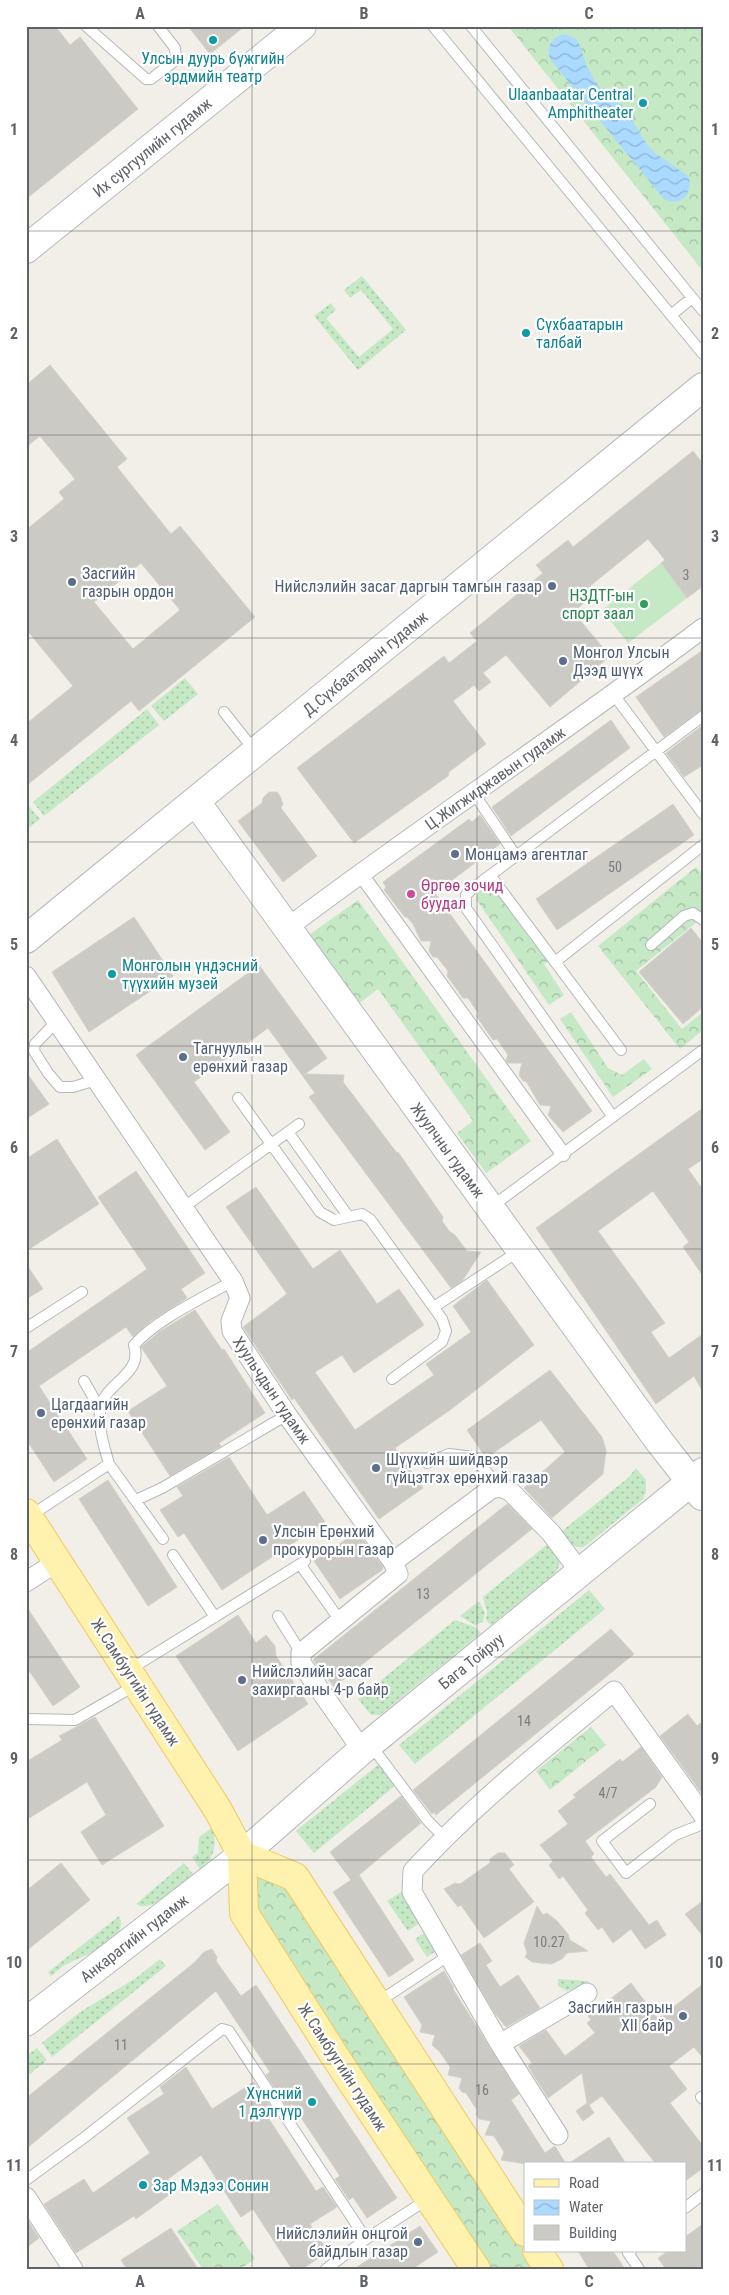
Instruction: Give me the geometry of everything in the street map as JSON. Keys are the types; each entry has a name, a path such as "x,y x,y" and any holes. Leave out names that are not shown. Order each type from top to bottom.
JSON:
{"main road":[{"name":"Их сургуулийн гудамж","path":"26,249 302,26"},
{"name":"Д.Сүхбаатарын гудамж","path":"26,939 703,386"},
{"name":"Жуулчны гудамж","path":"196,802 659,1441 699,1483"},
{"name":"Бага Тойруу","path":"242,1855 366,1747 580,1572 699,1483"},
{"name":"Ж.Самбуугийн гудамж","path":"28,1514 218,1810 242,1855 244,1913 476,2269"},
{"path":"242,1855 295,1877 524,2230"},
{"name":"Анкарагийн гудамж","path":"26,2022 242,1855"},
{"path":"538,2252 548,2269"}],"street":[{"name":"Ц.Жигжиджавын гудамж","path":"287,928 473,792 614,695 703,628"},
{"path":"360,873 564,1154"},
{"name":"Хуульчдын гудамж","path":"26,976 233,1280 240,1298 232,1321 232,1331 287,1415 393,1562"},
{"path":"366,1747 301,1663 301,1653 398,1574 393,1562 491,1489 500,1487 510,1491 551,1533 580,1572"},
{"path":"26,1582 58,1561"},
{"path":"558,2135 500,2044 412,1892 413,1871 444,1837 522,1767 614,1691 703,1815"},
{"path":"500,2044 587,1993"},
{"path":"26,2197 73,2269"}],"lane":[{"path":"86,26 146,79 151,79 176,60 175,48 158,26"},
{"path":"433,26 703,354"},
{"path":"471,26 703,311"},
{"path":"671,315 692,298"},
{"path":"614,695 657,752 699,800 703,814"},
{"path":"224,712 256,753"},
{"path":"613,1117 466,908 466,895 703,716"},
{"path":"473,792 516,856"},
{"path":"555,962 703,845"},
{"path":"490,875 621,1050"},
{"path":"651,945 684,916 693,913 703,920"},
{"path":"57,1021 35,1044 34,1051 48,1073 60,1087 73,1087 96,1080"},
{"path":"490,1208 703,1050"},
{"path":"238,1098 269,1145 320,1212 334,1220 362,1214 370,1219 442,1318 446,1331 442,1342 392,1379"},
{"path":"184,1207 299,1124"},
{"path":"288,1132 348,1216"},
{"path":"434,1307 521,1250"},
{"path":"164,1538 109,1464 101,1436 100,1409 106,1394 131,1370 136,1359 134,1345 138,1341 199,1300 233,1280"},
{"path":"26,1328 82,1292"},
{"path":"84,1381 100,1409"},
{"path":"136,1500 162,1488 287,1415"},
{"path":"426,1463 449,1454 473,1457 500,1487"},
{"path":"28,1514 109,1464"},
{"path":"173,1555 215,1617"},
{"path":"26,1719 75,1720 215,1617 302,1563 341,1622"},
{"path":"278,1616 301,1653"},
{"path":"366,1747 428,1821 444,1837"},
{"path":"650,1804 602,1841 626,1873 675,1835 703,1824"},
{"path":"377,2002 448,1956"},
{"path":"26,2180 85,2137 222,2029 229,2031 366,2238"},
{"path":"686,2207 703,2194"},
{"path":"326,2269 366,2238 429,2199"},
{"path":"630,2252 628,2253 639,2269"}],"green space":[{"path":"508,26 703,26 703,271"},
{"path":"362,276 406,330 358,370 314,316 331,303 336,310 326,318 359,357 393,329 361,290 350,298 344,290"},
{"name":"НЗДТГ-ын спорт заал","path":"661,563 687,598 628,643 602,610"},
{"path":"185,678 198,694 164,721 151,706"},
{"path":"147,709 159,725 44,816 33,802"},
{"path":"28,805 40,819 26,830 26,807"},
{"path":"696,867 703,875 703,917 636,971 682,1029 703,1012 703,1030 680,1049 598,946"},
{"path":"494,877 550,960 544,964 564,995 549,1005 476,899 480,888"},
{"path":"358,900 531,1141 486,1173 457,1133 473,1121 378,989 358,1004 309,935"},
{"path":"571,1012 608,1068 622,1075 644,1059 652,1069 613,1097 560,1019"},
{"path":"636,1468 646,1480 646,1492 643,1499 584,1547 574,1546 561,1535 562,1531 628,1478"},
{"path":"550,1542 559,1560 556,1572 491,1625 486,1620 487,1612 483,1597"},
{"path":"589,1590 605,1609 415,1764 399,1745"},
{"path":"479,1601 485,1613 483,1622 475,1625 460,1616"},
{"path":"455,1620 475,1627 481,1633 380,1715 371,1715 358,1699"},
{"path":"591,1727 606,1745 550,1790 536,1771"},
{"path":"379,1764 396,1785 314,1853 296,1831"},
{"path":"213,1827 214,1850 209,1860 200,1869 192,1857 198,1853 199,1837"},
{"path":"184,1863 193,1874 166,1897 157,1902 142,1906 136,1904"},
{"path":"258,1876 287,1884 536,2269 488,2269 251,1910 255,1878"},
{"path":"403,1891 423,1921 408,1931 387,1901"},
{"path":"119,1916 121,1925 112,1940 93,1952 65,1965 51,1976 48,1972"},
{"path":"427,1931 439,1949 427,1957 415,1939"},
{"path":"160,1959 166,1966 52,2057 42,2043 80,2012 136,1978"},
{"path":"558,1979 588,1981 589,1984 567,1991 558,1986"},
{"path":"37,2048 47,2060 26,2077 26,2056"},
{"path":"218,2204 255,2259 240,2269 203,2269 177,2231"}],"water":[{"path":"565,34 576,39 579,43 587,67 598,86 615,98 627,112 648,146 688,176 689,188 684,198 675,202 663,198 550,59 549,50 551,43 560,35"}],"building":[{"path":"26,26 55,26 70,45 80,37 138,109 26,199"},
{"name":"Улсын дуурь бүжгийн эрдмийн театр","path":"188,26 245,26 210,54"},
{"name":"Засгийн газрын ордон","path":"50,365 127,459 117,467 171,534 180,526 255,617 139,711 131,701 26,786 26,724 73,686 26,629 26,530 64,499 59,492 75,479 40,436 26,447 26,385","holes":["141,563 180,610 133,649 94,602"]},
{"path":"693,451 703,464 703,586 687,598 661,563 665,560 648,539 590,586 596,593 573,612 610,656 550,707 506,655 483,673 491,682 479,691 474,685 453,701 486,744 449,772 448,776 354,843 297,768 444,656 449,663 477,641 470,633 543,573 536,565 568,540 573,547"},
{"path":"703,650 703,709 664,737 636,697"},
{"path":"611,720 630,748 511,836 492,807"},
{"path":"703,725 703,765 684,777 666,753"},
{"path":"269,792 277,792 280,796 283,804 281,808 317,856 283,882 238,821 262,803 263,798"},
{"path":"673,804 694,835 557,930 536,899"},
{"path":"480,815 500,844 435,893 592,1111 563,1132 548,1115 551,1106 540,1105 526,1081 523,1081 519,1075 522,1063 508,1063 506,1060 508,1055 497,1039 493,1040 477,1017 478,1013 468,998 463,998 447,976 448,971 437,957 433,957 429,951 431,941 421,941 413,924 405,917 384,890 386,887 383,882 469,819 472,822"},
{"name":"Монголын үндэсний түүхийн музей","path":"134,917 173,976 89,1032 52,972"},
{"path":"691,928 703,943 703,1007 683,1024 639,972"},
{"path":"259,965 327,1058 305,1074 344,1075 343,1082 398,1152 443,1217 442,1221 449,1231 455,1235 467,1251 481,1252 462,1281 451,1288 309,1097 315,1093 268,1028 194,1082 230,1132 205,1150 136,1055"},
{"path":"26,1072 49,1104 26,1119"},
{"path":"703,1108 703,1159 688,1169 703,1190 703,1276 683,1247 689,1242 653,1191 598,1231 665,1323 651,1332 669,1358 703,1334 703,1392 694,1376 656,1404 536,1228"},
{"path":"57,1139 99,1204 26,1251 26,1159"},
{"path":"136,1171 205,1273 181,1289 187,1298 151,1321 133,1337 126,1327 39,1386 87,1459 54,1482 26,1439 26,1353 147,1269 98,1197"},
{"path":"256,1187 313,1269 340,1250 377,1304 399,1289 424,1325 354,1373 342,1355 315,1372 355,1430 434,1375 426,1364 471,1332 453,1306 487,1280 534,1345 450,1410 395,1448 423,1488 379,1519 294,1398 292,1400 243,1327 287,1294 226,1207"},
{"path":"26,1264 43,1289 26,1299"},
{"path":"195,1310 222,1350 224,1349 265,1413 219,1443 221,1446 170,1476 128,1411 167,1386 141,1347 159,1332"},
{"path":"550,1370 602,1437 606,1450 603,1474 552,1518 524,1488 565,1452 541,1420 486,1458 467,1430"},
{"name":"Улсын Ерөнхий прокурорын газар","path":"229,1457 267,1515 304,1491 325,1522 222,1590 184,1533 178,1537 160,1510 183,1496 177,1487"},
{"path":"108,1480 177,1587 148,1606 79,1499"},
{"path":"507,1504 532,1529 334,1687 313,1660"},
{"path":"357,1532 383,1567 382,1570 340,1599 314,1561"},
{"path":"26,1606 80,1687 53,1706 26,1666"},
{"name":"Нийслэлийн засаг захиргааны 4-р байр","path":"238,1615 256,1643 266,1635 275,1646 276,1656 308,1704 238,1751 176,1656"},
{"path":"611,1629 634,1654 436,1815 434,1812 432,1814 413,1790"},
{"path":"688,1714 697,1726 703,1721 703,1795 660,1736"},
{"path":"95,1717 164,1826 102,1865 81,1832 106,1815 87,1782 26,1820 26,1762 62,1740 59,1736"},
{"path":"641,1747 662,1777 656,1787 585,1841 594,1854 591,1857 606,1877 610,1874 649,1925 657,1920 666,1935 645,1949 631,1929 613,1943 602,1927 598,1930 585,1913 588,1910 563,1876 559,1879 549,1865 553,1861 540,1845 568,1824 558,1811 576,1797 573,1795 620,1759 622,1762"},
{"path":"401,1796 421,1823 359,1875 414,1960 389,1977 333,1892 351,1880 330,1852"},
{"path":"498,1853 505,1853 514,1865 509,1869 534,1902 484,1938 461,1905 458,1907 444,1889 455,1883 460,1884 490,1863 490,1859"},
{"path":"61,1863 90,1900 26,1951 26,1891"},
{"path":"703,1901 703,1936 685,1914"},
{"path":"537,1906 543,1915 547,1913 557,1921 568,1934 570,1940 588,1951 567,1953 562,1959 551,1964 532,1962 525,1957 527,1953 524,1943"},
{"path":"480,1943 492,1961 486,1965 500,1987 518,1975 540,2008 506,2027 494,2012 461,1955"},
{"path":"212,1949 217,1957 216,1961 241,1996 256,1985 397,2198 367,2218 353,2197 349,2200 335,2179 340,2176 292,2104 287,2107 266,2075 270,2072 216,1991 26,2149 26,2098 195,1962 204,1952"},
{"path":"444,1971 453,1989 519,2094 511,2100 545,2153 555,2146 565,2162 524,2162 524,2164 501,2160 504,2152 494,2136 485,2135 491,2121 479,2119 476,2114 477,2110 466,2093 462,2092 459,2088 462,2078 448,2075 450,2067 439,2051 432,2045 435,2035 420,2032 422,2025 404,1997"},
{"path":"631,1983 658,2019 703,1984 703,2058 694,2047 669,2066 687,2089 670,2103 703,2146 703,2168 686,2180 686,2162 654,2162 602,2096 589,2105 594,2113 583,2121 576,2111 587,2103 582,2073 548,2098 528,2066 532,2063 519,2046 546,2030 565,2056 595,2033 587,2023 591,2020 588,2016"},
{"path":"186,2067 212,2109 254,2082 276,2114 269,2119 316,2191 323,2187 337,2207 310,2224 328,2252 302,2269 292,2269 253,2209 241,2217 201,2155 168,2179 177,2189 136,2219 134,2216 76,2253 44,2204 84,2179 93,2193 150,2153 127,2118 164,2094 160,2087"},
{"path":"609,2137 625,2162 571,2162"},
{"path":"26,2218 39,2238 26,2248"},
{"path":"703,2224 703,2269 666,2269 658,2258 667,2252 686,2252 686,2236"},
{"path":"420,2226 438,2252 412,2269 354,2269"},
{"path":"171,2228 198,2269 127,2269 121,2260"},
{"path":"579,2252 614,2252 625,2269 589,2269"}],"place":[{"name":"Улсын дуурь бүжгийн эрдмийн театр","path":"213,40"},
{"name":"Ulaanbaatar Central Amphitheater","path":"643,103"},
{"name":"Сүхбаатарын талбай","path":"526,333"},
{"name":"Засгийн газрын ордон","path":"72,582"},
{"name":"Нийслэлийн засаг даргын тамгын газар","path":"552,586"},
{"name":"НЗДТГ-ын спорт заал","path":"644,604"},
{"name":"Монгол Улсын Дээд шүүх","path":"563,661"},
{"name":"Монцамэ агентлаг","path":"455,854"},
{"name":"Өргөө зочид буудал","path":"411,894"},
{"name":"Монголын үндэсний түүхийн музей","path":"112,974"},
{"name":"Тагнуулын ерөнхий газар","path":"183,1057"},
{"name":"Цагдаагийн ерөнхий газар","path":"41,1413"},
{"name":"Шүүхийн шийдвэр гүйцэтгэх ерөнхий газар","path":"376,1468"},
{"name":"Улсын Ерөнхий прокурорын газар","path":"263,1540"},
{"name":"Нийслэлийн засаг захиргааны 4-р байр","path":"242,1680"},
{"name":"Засгийн газрын XII байр","path":"683,2016"},
{"name":"Хүнсний 1 дэлгүүр","path":"312,2102"},
{"name":"Зар Мэдээ Сонин","path":"143,2185"},
{"name":"Нийслэлийн онцгой байдлын газар","path":"418,2242"}]}
